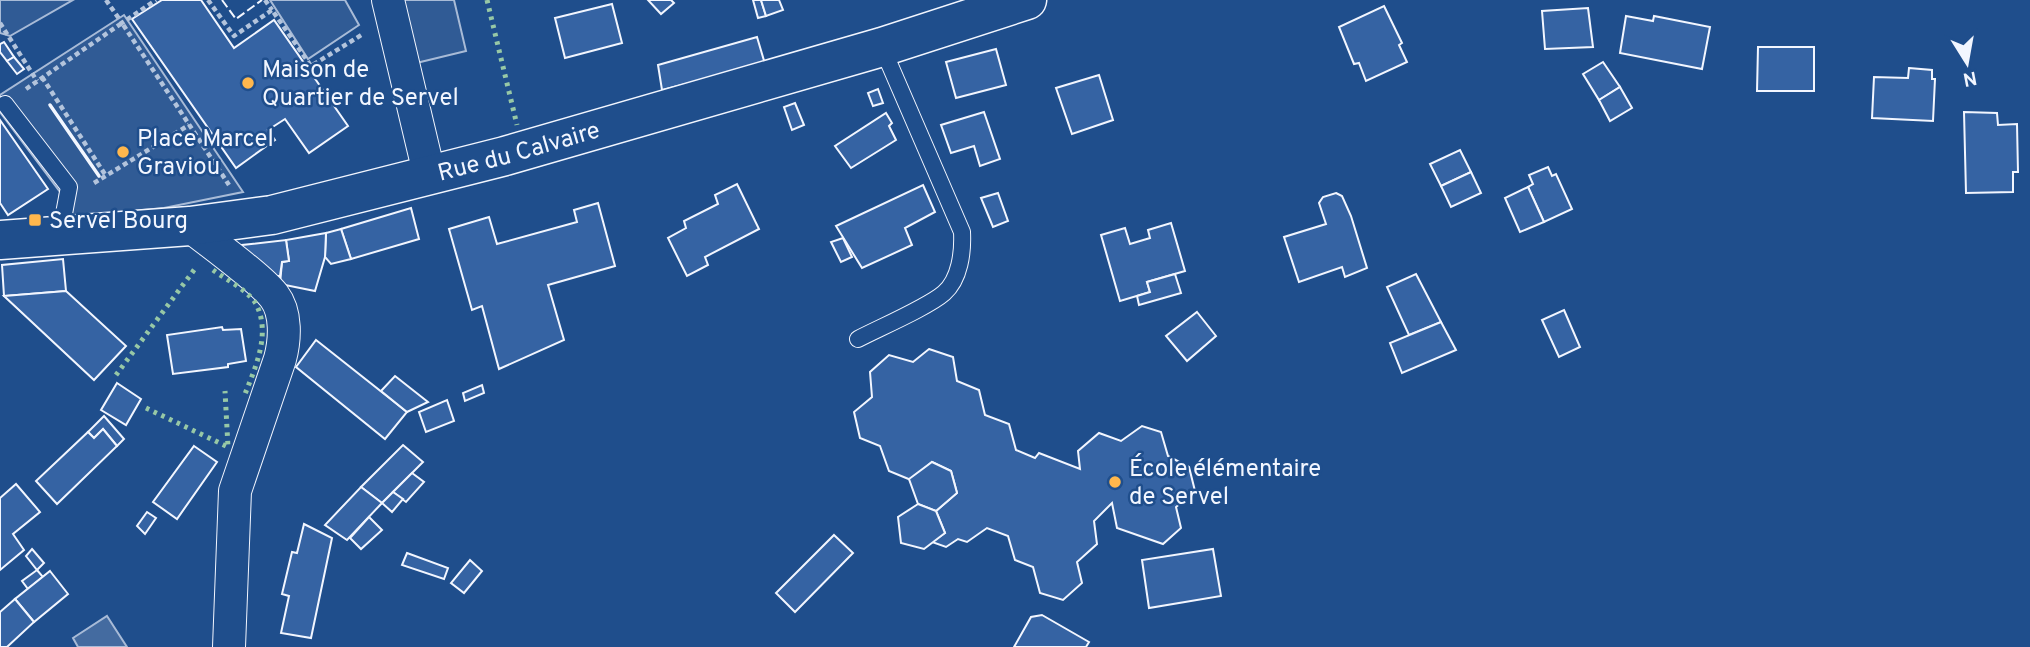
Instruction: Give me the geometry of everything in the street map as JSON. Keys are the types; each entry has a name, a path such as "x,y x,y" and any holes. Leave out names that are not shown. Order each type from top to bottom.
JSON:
{"street":[{"path":"388,0 430,177"},
{"name":"Rue du Calvaire","path":"0,240 63,217 190,226 250,218 430,177 882,47 1027,0"},
{"path":"190,226 274,295 283,327 284,344 280,359 235,491 229,647"}],"lane":[{"path":"858,339 944,293 954,279 963,249 962,232 882,47"},
{"path":"5,104 69,187 63,217"}],"path":[{"path":"106,0 250,218"},
{"path":"5,104 156,0"},
{"path":"208,0 234,36 272,10"},
{"path":"265,0 311,66 370,29"},
{"path":"0,23 106,176"},
{"path":"63,217 106,176 189,125"}],"shaded area":[{"path":"0,0 73,0 10,36 0,33"},
{"path":"270,0 345,0 359,25 308,59"},
{"path":"388,0 454,0 466,51 404,66"},
{"name":"Place Marcel Graviou","path":"124,15 243,192 164,208 57,218 60,192 0,112 0,95"},
{"path":"107,616 127,647 78,647 73,638"}],"building":[{"name":"Maison de Quartier de Servel","path":"162,0 201,0 234,48 274,20 348,126 309,153 285,119 268,130 275,140 236,168 132,19"},
{"path":"648,0 671,0 674,3 661,14"},
{"path":"753,0 761,0 766,16 758,18"},
{"path":"761,0 779,0 783,10 766,16"},
{"path":"612,4 622,43 565,58 555,18"},
{"path":"1384,6 1402,43 1399,45 1407,62 1366,81 1359,63 1354,64 1339,27"},
{"path":"1588,8 1593,47 1545,49 1542,11"},
{"path":"1626,16 1653,21 1654,16 1710,27 1702,69 1620,53"},
{"path":"757,37 765,64 662,90 658,65"},
{"path":"4,42 14,57 7,61 0,52 0,44"},
{"path":"1758,47 1814,47 1814,91 1757,91"},
{"path":"996,49 1006,85 956,98 946,62"},
{"path":"14,57 24,69 17,74 7,61"},
{"path":"1603,62 1620,87 1599,100 1583,74"},
{"path":"1909,68 1932,70 1932,79 1935,79 1933,121 1872,118 1874,77 1908,78"},
{"path":"1099,75 1113,120 1072,134 1056,88"},
{"path":"1620,87 1632,108 1610,121 1599,100"},
{"path":"878,89 883,103 873,106 868,93"},
{"path":"795,103 804,125 792,130 784,107"},
{"path":"984,112 1000,159 980,166 974,146 951,153 941,125"},
{"path":"1964,112 1997,113 1998,125 2017,124 2018,172 2013,172 2013,192 1966,193"},
{"path":"886,113 892,123 889,126 896,140 851,168 835,146"},
{"path":"0,120 48,189 8,215 0,203"},
{"path":"1460,150 1471,172 1441,186 1430,164"},
{"path":"1548,167 1552,176 1556,174 1572,209 1544,222 1528,187 1533,184 1529,175"},
{"path":"1471,172 1481,193 1451,207 1441,186"},
{"path":"737,184 759,229 705,257 708,265 687,276 668,238 686,228 684,221 718,204 715,195"},
{"path":"923,185 935,212 905,228 912,245 862,268 836,226"},
{"path":"1528,187 1544,222 1520,232 1505,198"},
{"path":"998,193 1008,221 993,227 981,198"},
{"path":"1336,193 1342,196 1351,216 1367,268 1345,277 1342,267 1299,282 1284,237 1326,224 1319,203 1323,197"},
{"path":"598,203 615,266 548,285 564,340 499,369 482,306 472,310 449,229 489,217 497,244 577,222 574,210"},
{"path":"411,208 419,239 351,259 341,229"},
{"path":"1171,223 1185,271 1147,282 1150,292 1120,301 1101,235 1125,228 1130,244 1150,238 1148,230"},
{"path":"341,229 351,259 331,264 325,257 326,233"},
{"path":"326,233 325,257 315,291 280,284 282,262 289,261 286,240"},
{"path":"843,238 852,257 841,262 831,242"},
{"path":"286,240 289,261 282,262 280,276 267,276 240,252 242,245"},
{"path":"63,259 66,291 4,296 2,265"},
{"path":"1175,274 1181,293 1139,305 1137,296 1150,292 1147,282"},
{"path":"1416,274 1441,322 1409,335 1387,287"},
{"path":"66,291 126,346 94,380 4,296"},
{"path":"1564,310 1580,347 1559,357 1542,320"},
{"path":"1197,312 1216,336 1187,361 1166,336"},
{"path":"1441,322 1456,350 1402,373 1390,343"},
{"path":"222,327 223,330 241,329 246,361 228,364 228,367 173,374 167,335"},
{"path":"316,340 407,412 385,439 296,367"},
{"path":"929,349 953,357 957,381 979,390 985,415 1009,424 1016,450 1035,458 1039,453 1080,469 1078,451 1099,433 1121,441 1142,426 1161,432 1168,456 1189,467 1195,491 1176,507 1181,528 1163,544 1117,528 1112,503 1094,521 1097,544 1077,562 1082,583 1063,600 1040,593 1033,567 1015,560 1008,536 987,528 967,542 958,539 946,547 932,542 945,533 936,511 957,493 951,471 932,462 911,480 889,471 880,446 860,438 854,412 872,397 870,372 889,355 913,362"},
{"path":"395,376 428,402 407,412 381,391"},
{"path":"117,383 141,399 126,425 101,410"},
{"path":"482,385 484,393 465,401 463,393"},
{"path":"447,400 454,421 426,432 419,412"},
{"path":"104,416 124,439 117,446 103,429 94,438 88,432"},
{"path":"103,429 117,446 57,504 36,481 88,432 94,438"},
{"path":"403,445 423,462 382,503 361,487"},
{"path":"194,446 217,462 177,519 153,502"},
{"path":"932,462 951,471 957,493 936,511 918,504 909,479"},
{"path":"412,473 424,482 406,502 393,492"},
{"path":"16,484 40,512 13,534 24,550 0,570 0,498"},
{"path":"361,487 382,503 347,540 325,525"},
{"path":"393,492 403,499 392,512 382,503"},
{"path":"918,504 936,511 945,533 924,549 901,543 898,517"},
{"path":"147,512 156,518 145,534 137,526"},
{"path":"369,517 382,530 361,549 350,538"},
{"path":"304,524 332,538 311,638 281,633 289,596 282,594 292,552 297,553"},
{"path":"834,535 853,553 795,612 776,593"},
{"path":"32,549 44,563 37,570 26,556"},
{"path":"1213,549 1221,596 1149,608 1142,560"},
{"path":"407,553 448,568 444,579 402,565"},
{"path":"470,560 482,571 464,593 451,583"},
{"path":"37,570 43,577 28,589 22,581"},
{"path":"50,571 68,594 34,622 15,599"},
{"path":"15,599 34,622 7,647 0,647 0,612"},
{"path":"1042,615 1089,642 1086,647 1014,647 1031,617"}],"hedge":[{"path":"487,0 517,125"},
{"path":"116,375 197,266"},
{"path":"213,270 248,294 260,315 260,349 245,394"},
{"path":"146,408 228,447 225,391"}],"fence":[{"path":"222,0 236,19 262,0"}],"wall":[{"path":"50,105 99,176"}],"place":[{"name":"Maison de Quartier de Servel","path":"248,83"},
{"name":"Place Marcel Graviou","path":"123,152"},
{"name":"Servel Bourg","path":"35,220"},
{"name":"École élémentaire de Servel","path":"1115,482"}]}
